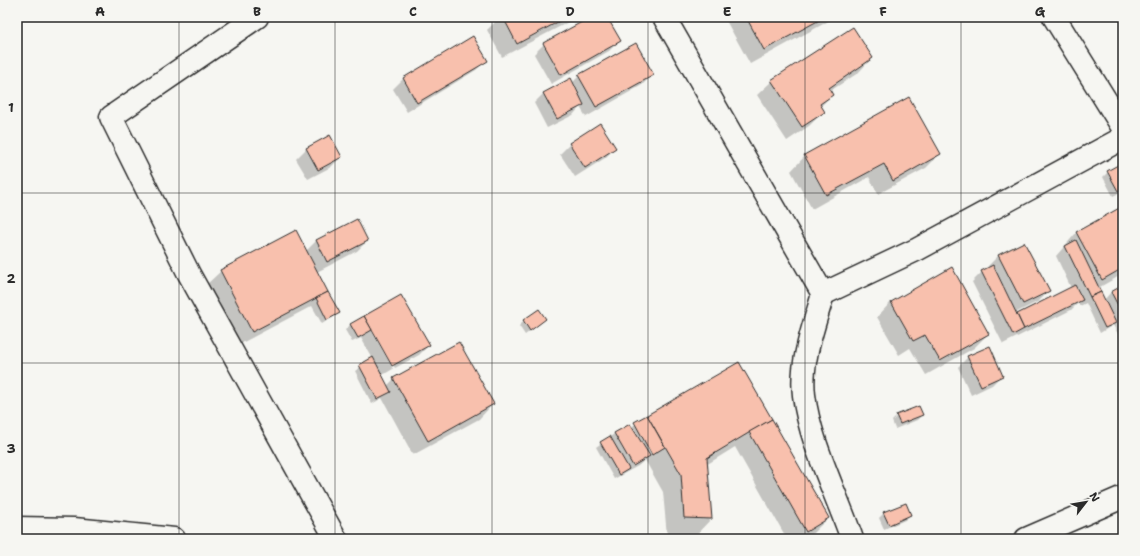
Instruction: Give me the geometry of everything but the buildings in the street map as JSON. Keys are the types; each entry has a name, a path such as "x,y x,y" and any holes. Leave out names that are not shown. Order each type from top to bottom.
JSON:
{"street":[{"path":"257,17 111,117 189,274 336,539"},
{"path":"664,17 823,294 806,356 804,394 812,433 852,539"},
{"path":"1054,17 1123,128"},
{"path":"823,294 918,249 1123,138"},
{"path":"1026,539 1123,497"},
{"path":"17,528 74,529 174,539"}]}
